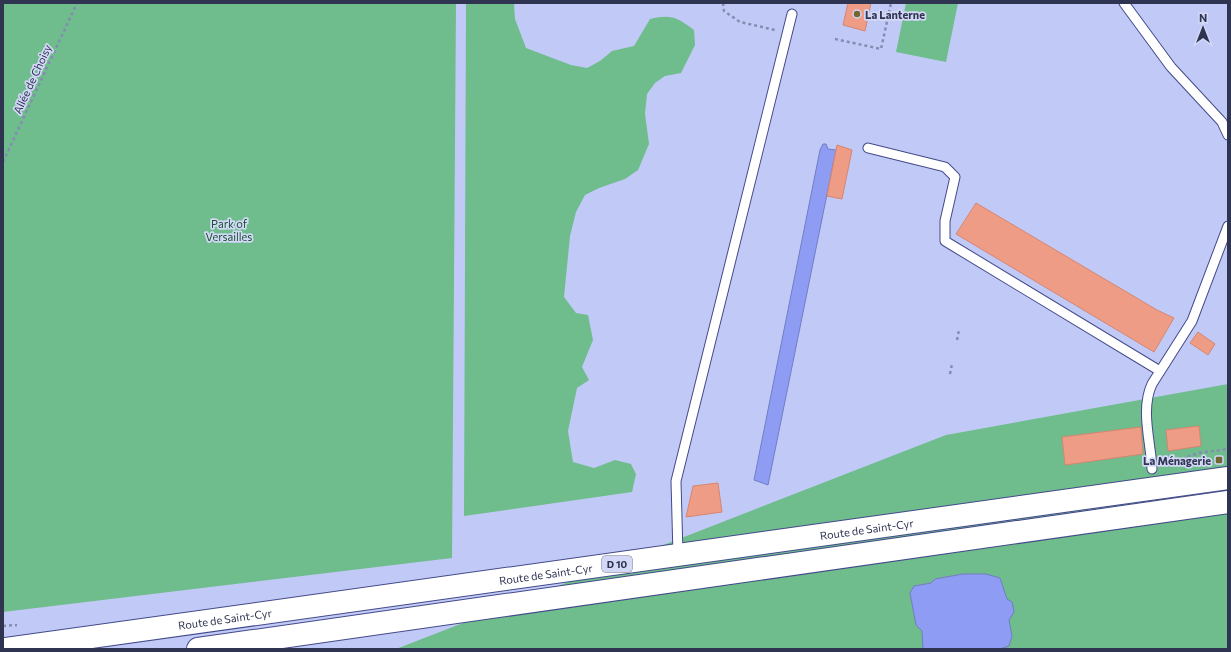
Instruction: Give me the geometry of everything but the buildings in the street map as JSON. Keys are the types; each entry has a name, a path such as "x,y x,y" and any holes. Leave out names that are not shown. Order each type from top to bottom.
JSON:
{"main road":[{"name":"Route de Saint-Cyr","path":"6,649 1228,478"},
{"name":"D 10","path":"198,649 1228,502"}],"lane":[{"path":"1124,3 1171,67 1222,122 1228,135"},
{"path":"678,556 676,481 792,14"},
{"path":"868,148 945,167 955,177 945,221 945,241 1160,371"},
{"path":"1152,469 1147,419 1147,395 1160,371 1192,321 1228,226"}],"path":[{"name":"Allée de Choisy","path":"3,162 77,3"},
{"path":"723,3 724,11 740,22 787,33"},
{"path":"835,39 881,50 891,3"},
{"path":"957,340 959,330"},
{"path":"950,374 952,364"}],"green space":[{"name":"Park of Versailles","path":"3,3 456,3 452,558 3,612"},
{"path":"466,3 514,3 515,19 526,48 571,65 587,68 600,61 612,51 634,46 650,19 669,17 678,19 694,30 695,45 681,73 665,76 655,83 647,94 645,114 649,144 638,170 625,179 599,188 585,195 576,212 570,236 564,297 576,313 588,315 593,340 582,367 589,380 577,388 568,431 573,462 594,468 615,460 631,464 636,474 632,492 464,516"},
{"path":"906,3 958,3 946,62 896,52"},
{"path":"1228,384 1228,649 396,649 946,435"}],"water":[{"path":"823,144 826,144 828,149 836,150 768,485 754,480 820,150"},
{"path":"963,574 986,574 1000,578 1007,599 1012,602 1014,612 1009,620 1012,636 1009,646 1000,649 923,649 922,631 916,625 910,593 914,586 931,583 935,579"}],"place":[{"name":"La Lanterne","path":"857,14"},
{"name":"La Ménagerie","path":"1219,460"}]}
